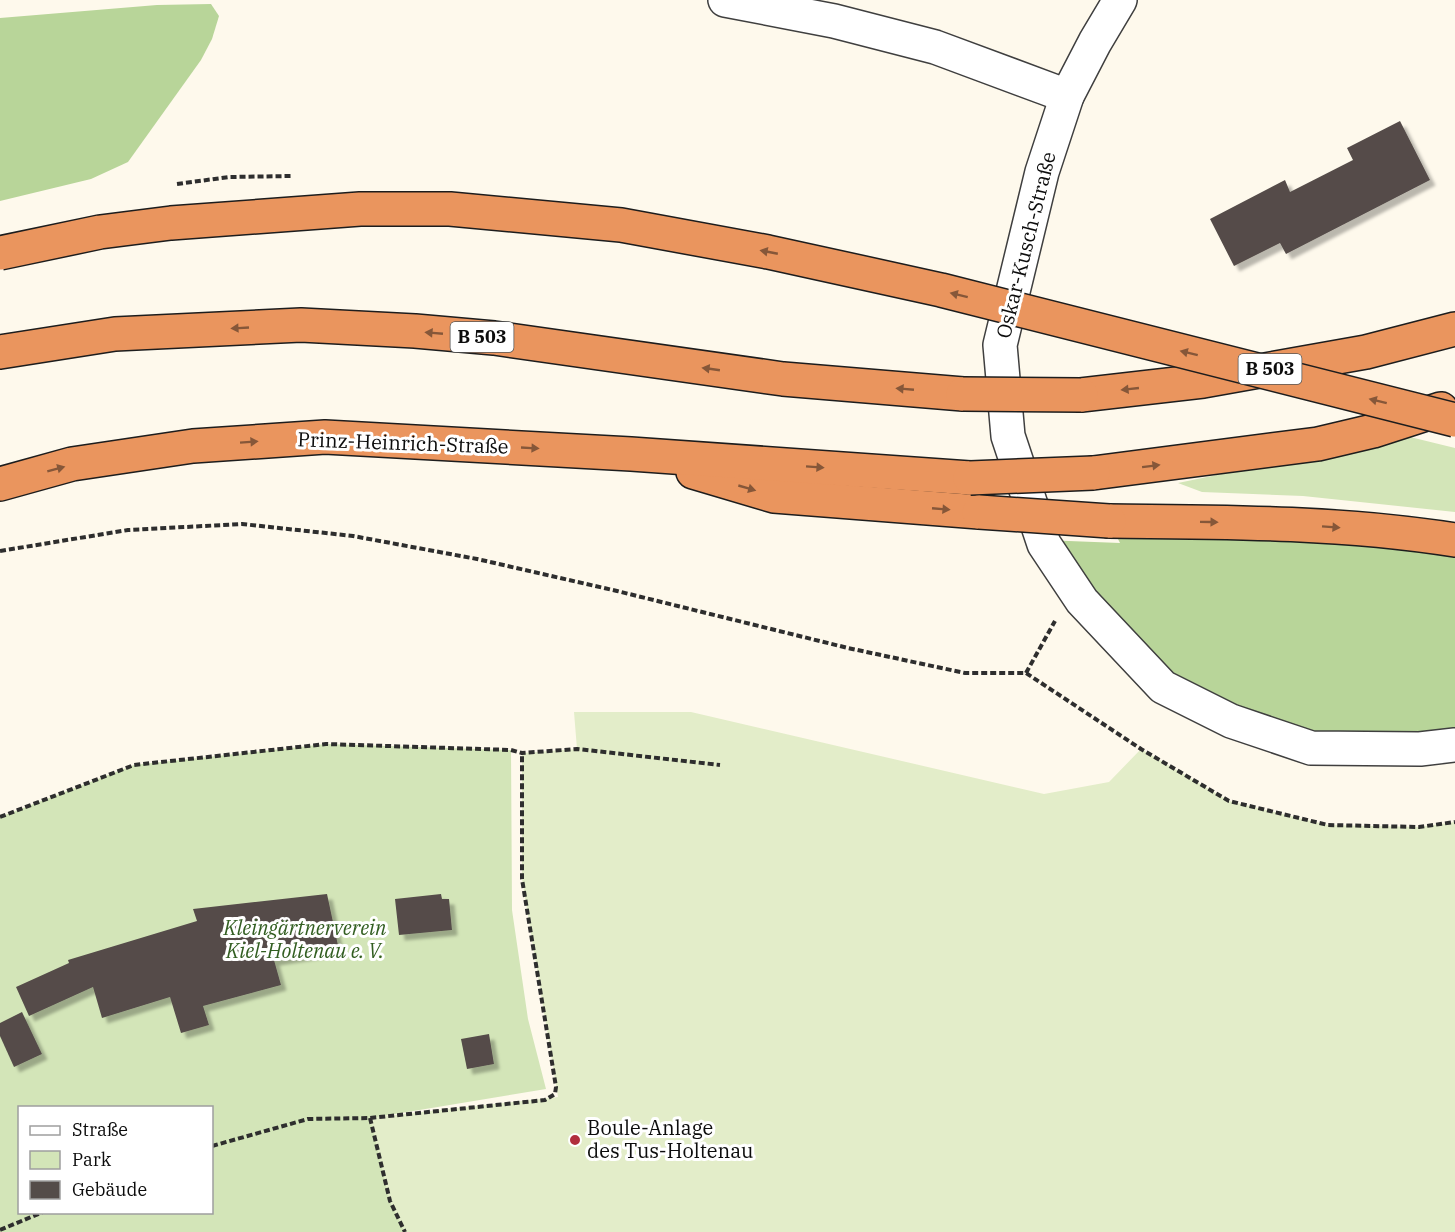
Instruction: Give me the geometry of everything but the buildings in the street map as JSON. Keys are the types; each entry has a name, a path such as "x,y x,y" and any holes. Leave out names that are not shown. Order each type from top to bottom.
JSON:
{"highway":[{"path":"0,253 100,232 171,223 360,209 450,209 621,225 768,252 941,290 1455,420"},
{"name":"B 503","path":"0,352 115,334 313,326 494,338 783,379 963,394 1081,395 1203,381 1366,352 1455,329"},
{"path":"631,454 970,478 1093,473 1318,444 1373,431 1455,405"},
{"name":"Prinz-Heinrich-Straße","path":"0,484 72,464 193,446 325,437 631,454"},
{"path":"631,454 774,495 1109,520 1273,523 1414,534 1455,540"}],"street":[{"path":"725,0 834,21 935,47 1067,96"},
{"name":"Oskar-Kusch-Straße","path":"1120,0 1067,96 1043,166 1000,345 1008,436 1044,544 1082,601 1163,687 1231,721 1311,748 1420,749 1455,745"}],"path":[{"path":"0,551 128,530 242,524 353,536 477,559 848,648 965,673 1026,673 1141,749 1229,801 1328,825 1419,827 1455,822"},
{"path":"0,817 134,765 326,744 512,750 522,753 577,749 720,765"},
{"path":"213,1146 308,1119 370,1118 546,1100 555,1096 556,1087 522,879 522,753"},
{"path":"370,1118 390,1201 405,1232"},
{"path":"0,1230 38,1214"}],"green space":[{"path":"211,4 219,16 212,39 201,60 128,162 91,179 0,201 0,18 157,5"},
{"path":"1406,436 1455,448 1455,512 1303,496 1202,492 1178,483"},
{"path":"1109,521 1455,540 1455,745 1311,748 1163,687 1043,540 1120,543"},
{"path":"574,712 691,712 1044,794 1109,782 1141,749 1229,801 1328,825 1419,827 1455,822 1455,1232 405,1232 390,1201 370,1118 558,1097 522,879 522,753 577,749"},
{"name":"Kleingärtnerverein Kiel-Holtenau e. V.","path":"326,744 511,750 512,910 528,1019 546,1089 371,1118 390,1201 405,1232 0,1232 0,817 134,765"}],"place":[{"name":"Boule-Anlage des Tus-Holtenau","path":"575,1140"}]}
